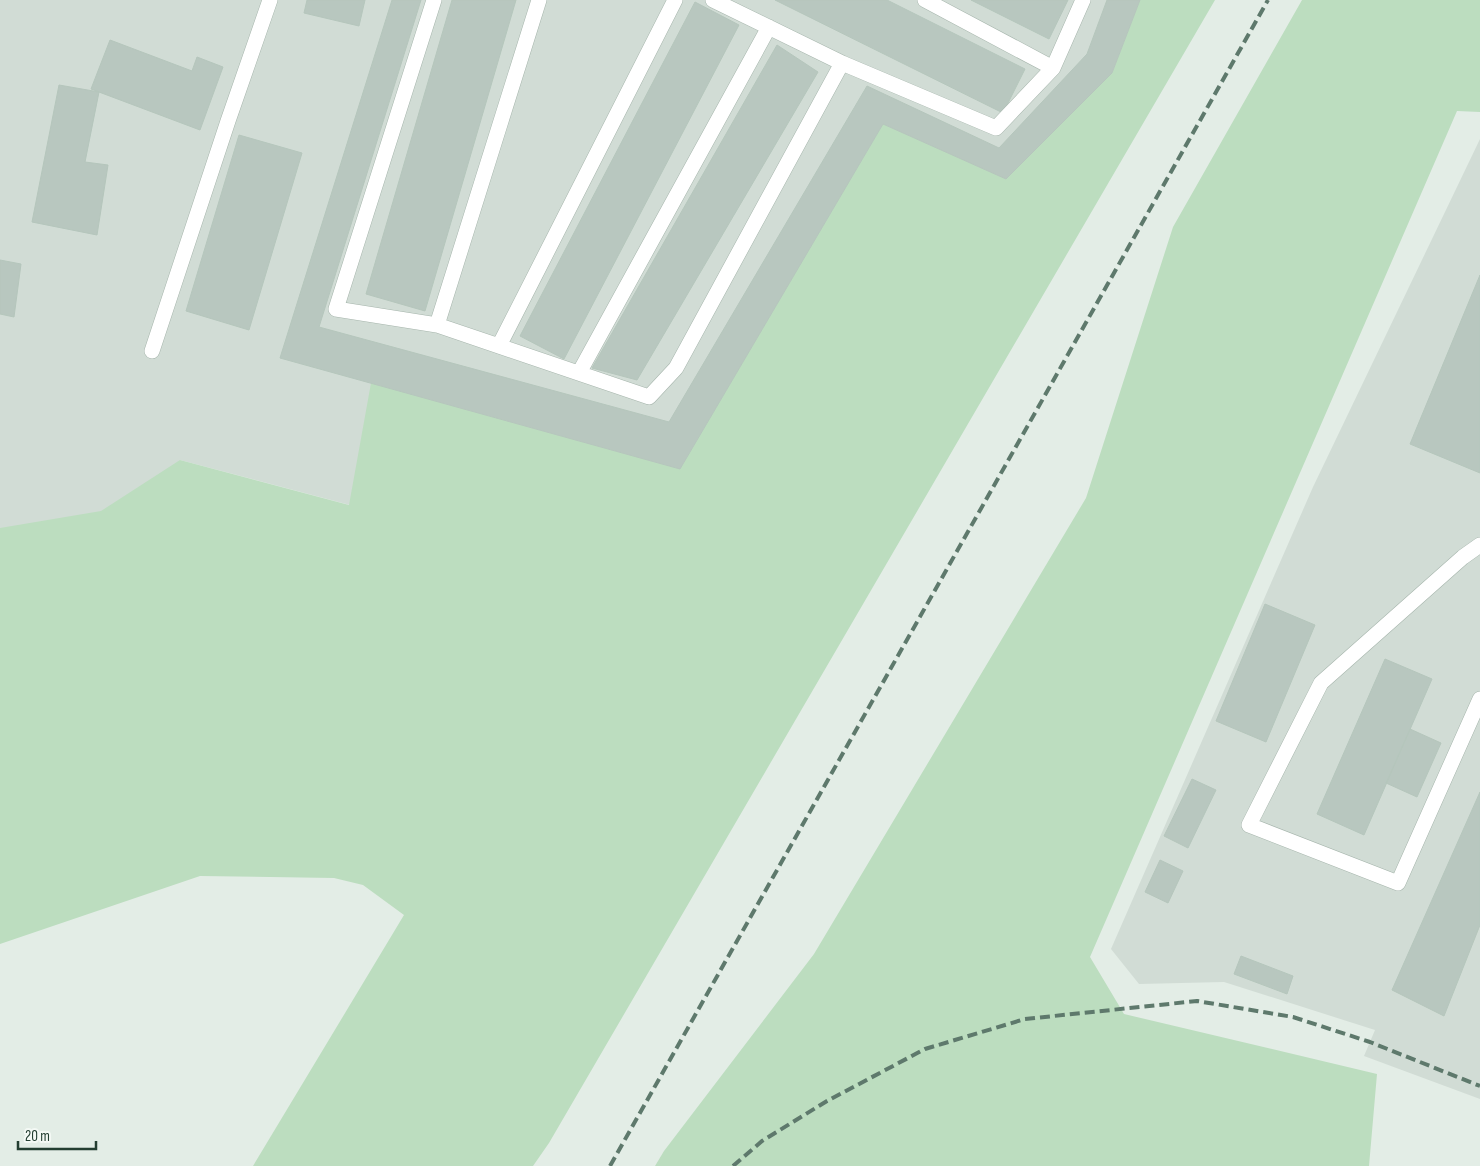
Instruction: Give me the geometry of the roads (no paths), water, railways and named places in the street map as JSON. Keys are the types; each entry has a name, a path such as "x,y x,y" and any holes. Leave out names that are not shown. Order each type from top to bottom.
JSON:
{"lane":[{"path":"152,351 228,120 270,0"},
{"path":"434,0 336,309 437,325 649,398 676,368 842,63"},
{"path":"437,325 538,0"},
{"path":"499,346 675,0"},
{"path":"713,0 842,63 996,128 1053,68 1083,0"},
{"path":"925,0 1053,68"},
{"path":"579,374 769,27"},
{"path":"1480,545 1463,557 1321,683 1249,825 1398,883 1480,699"}],"railway":[{"path":"610,1166 1268,0"},
{"path":"733,1166 762,1141 827,1101 925,1049 1025,1019 1197,1001 1293,1017 1370,1042 1480,1086"}]}
